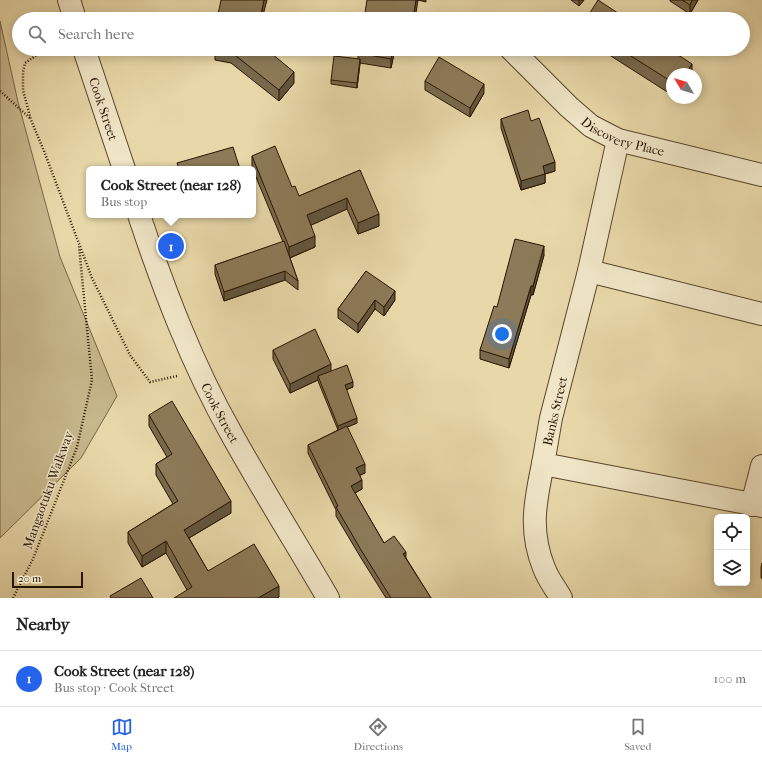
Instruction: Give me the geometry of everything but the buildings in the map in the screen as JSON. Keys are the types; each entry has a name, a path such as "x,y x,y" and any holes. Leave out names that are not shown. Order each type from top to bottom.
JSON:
{"street":[{"path":"69,0 73,12"},
{"name":"Cook Street","path":"86,56 123,166"},
{"name":"Discovery Place","path":"518,56 569,107 591,126 618,140 762,175"},
{"name":"Banks Street","path":"618,140 589,271 551,418 543,464 757,505"},
{"name":"Cook Street","path":"140,218 159,275 199,372 230,433 328,598"},
{"path":"589,271 762,314"},
{"path":"543,464 534,517 535,538 544,569 561,598"},
{"path":"757,505 762,466"}],"path":[{"name":"Mangaotuku Walkway","path":"36,56 25,63 23,72 23,90 31,120 92,278 130,355 150,382 199,372"},
{"name":"Mangaotuku Walkway","path":"0,91 31,120"},
{"name":"Mangaotuku Walkway","path":"13,598 33,559 77,447 92,380 78,242"}],"shaded area":[{"path":"0,21 18,102 60,257 117,396 81,458 0,538"}],"place":[{"name":"Cook Street (near 128)","path":"171,246"}]}
